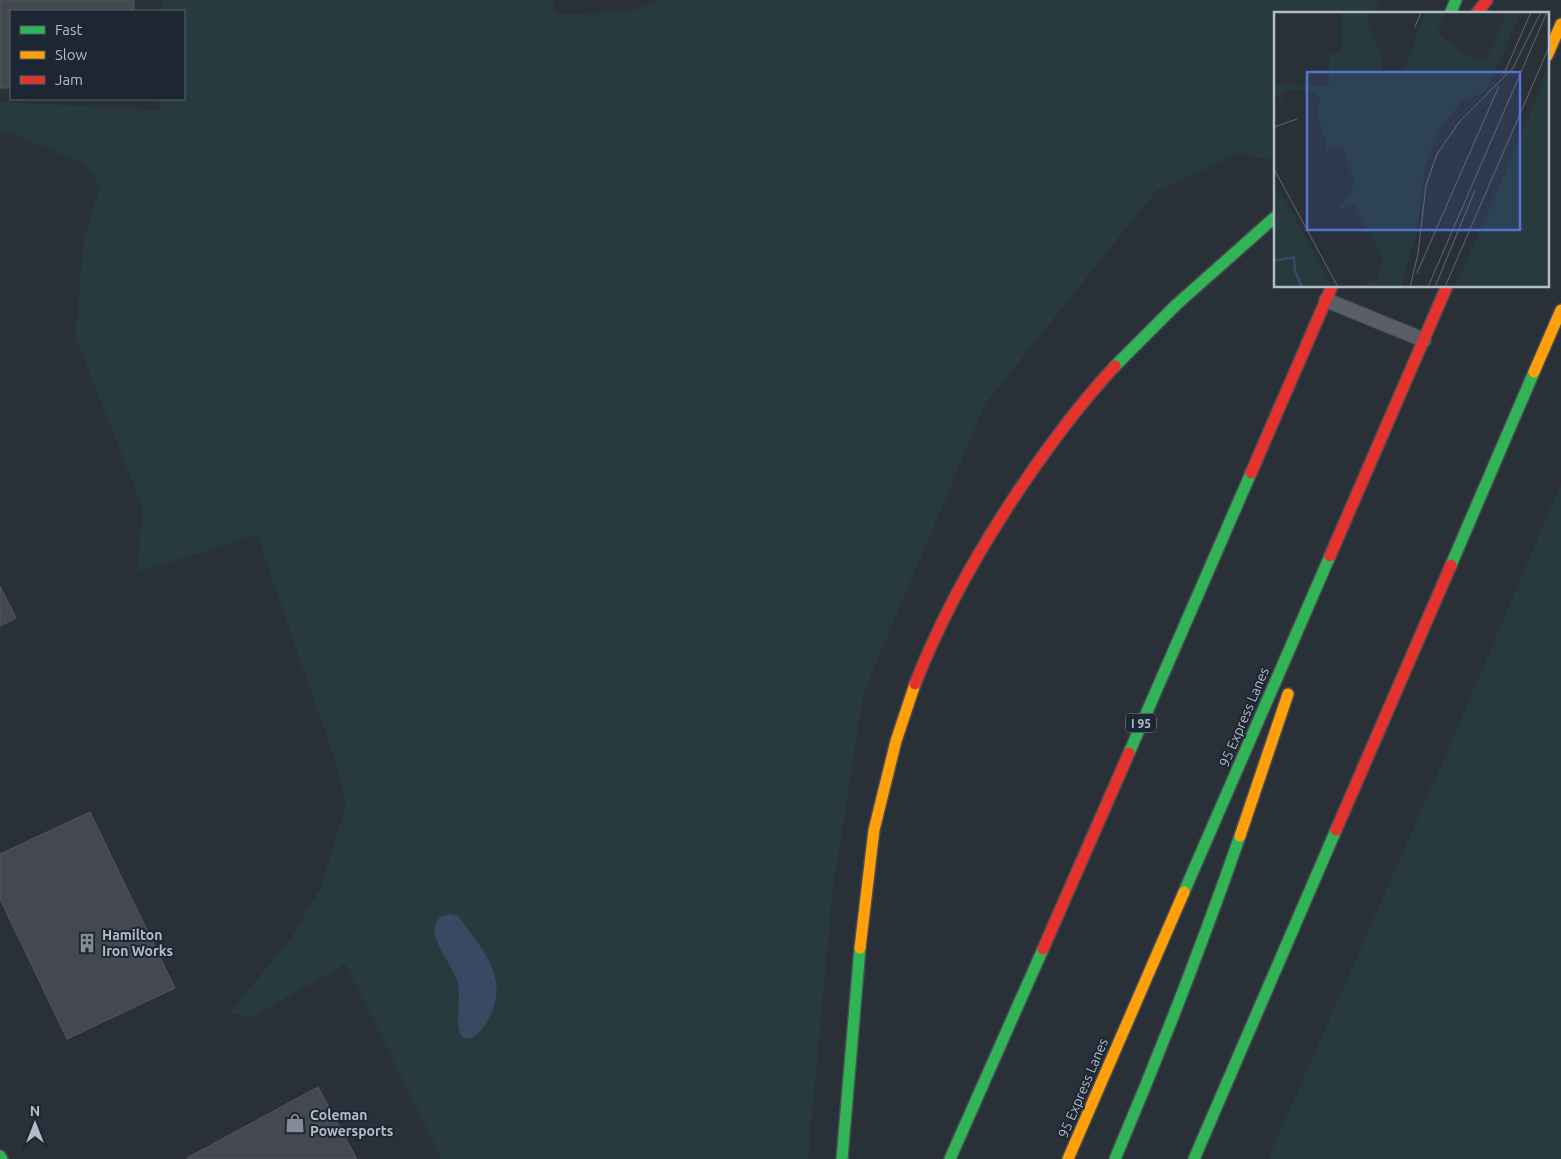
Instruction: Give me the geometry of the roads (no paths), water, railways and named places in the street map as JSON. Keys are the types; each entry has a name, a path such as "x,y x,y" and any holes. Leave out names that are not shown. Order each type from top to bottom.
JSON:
{"main road":[{"path":"1451,12 1456,0"},
{"path":"1478,12 1487,0"},
{"path":"1548,54 1561,24"},
{"path":"842,1159 859,958 874,832 890,762 907,706 952,600 987,538 1036,464 1071,416 1120,361 1242,245 1274,218"},
{"name":"I 95","path":"950,1159 1331,288"},
{"name":"95 Express Lanes","path":"1068,1159 1446,288"},
{"path":"1194,1159 1561,310"},
{"path":"1308,635 1353,504"},
{"path":"1115,1159 1153,1070 1209,925 1292,682"}],"lane":[{"path":"1326,300 1424,340"}],"water":[{"path":"450,914 458,916 483,950 490,962 497,987 490,1016 482,1029 470,1039 462,1037 459,1030 459,987 436,940 436,925 440,917"}],"place":[{"name":"Hamilton Iron Works","path":"87,943"},
{"name":"Coleman Powersports","path":"295,1123"}]}
